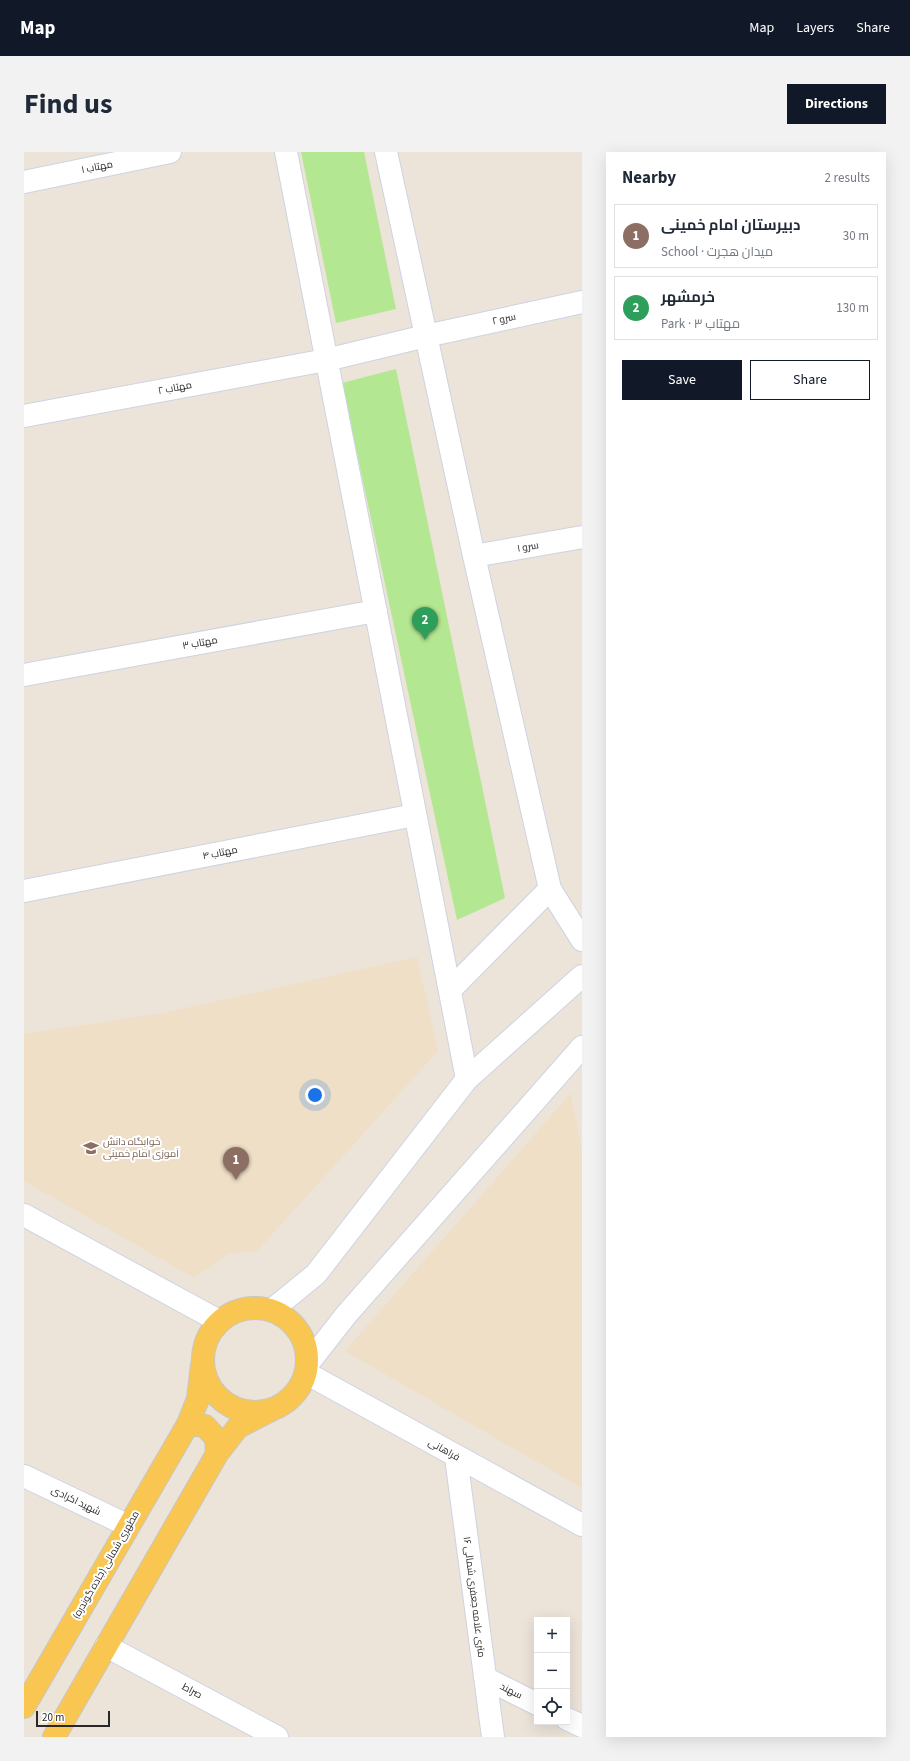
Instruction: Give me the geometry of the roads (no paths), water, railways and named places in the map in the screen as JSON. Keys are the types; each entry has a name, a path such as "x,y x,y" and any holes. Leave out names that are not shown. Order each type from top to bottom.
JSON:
{"main road":[{"path":"54,1737 217,1454 238,1427 273,1409 288,1401 300,1388 307,1369 308,1357 305,1342 297,1328 286,1318 272,1310 244,1308 231,1313 219,1321 209,1334 203,1349 202,1365 206,1381 215,1395 227,1405 242,1411 257,1413 273,1409"},
{"name":"مطهری شمالی (جاده گوندره)","path":"27,1696 188,1424 198,1399 202,1365"},
{"path":"188,1424 204,1426 216,1438 217,1454"}],"street":[{"name":"مهتاب ۱","path":"24,182 170,152"},
{"path":"286,152 467,1079"},
{"path":"386,152 474,556 550,889 582,940"},
{"name":"سرو ۲","path":"326,360 426,336 582,302"},
{"name":"مهتاب ۲","path":"24,416 326,360"},
{"name":"سرو ۱","path":"474,556 582,537"},
{"name":"مهتاب ۳","path":"24,675 376,611"},
{"name":"مهتاب ۴","path":"24,891 415,815"},
{"path":"450,990 550,889"},
{"path":"272,1310 316,1274 467,1079 582,976"},
{"path":"307,1369 346,1315 582,1047"},
{"path":"24,1215 219,1321"},
{"name":"فراهانی","path":"307,1369 456,1457 582,1526"},
{"name":"۱۶ متری علامه جعفری شمالی","path":"456,1457 493,1737"},
{"name":"شهید اکرادی","path":"24,1476 129,1526"},
{"name":"صراط","path":"106,1646 277,1737"},
{"name":"سهند","path":"485,1678 534,1702"},
{"path":"570,1720 582,1726"}],"place":[{"name":"خرمشهر","path":"425,640"},
{"name":"خوابگاه دانش آموزی امام خمینی","path":"91,1148"},
{"name":"دبیرستان امام خمینی","path":"236,1180"}]}
